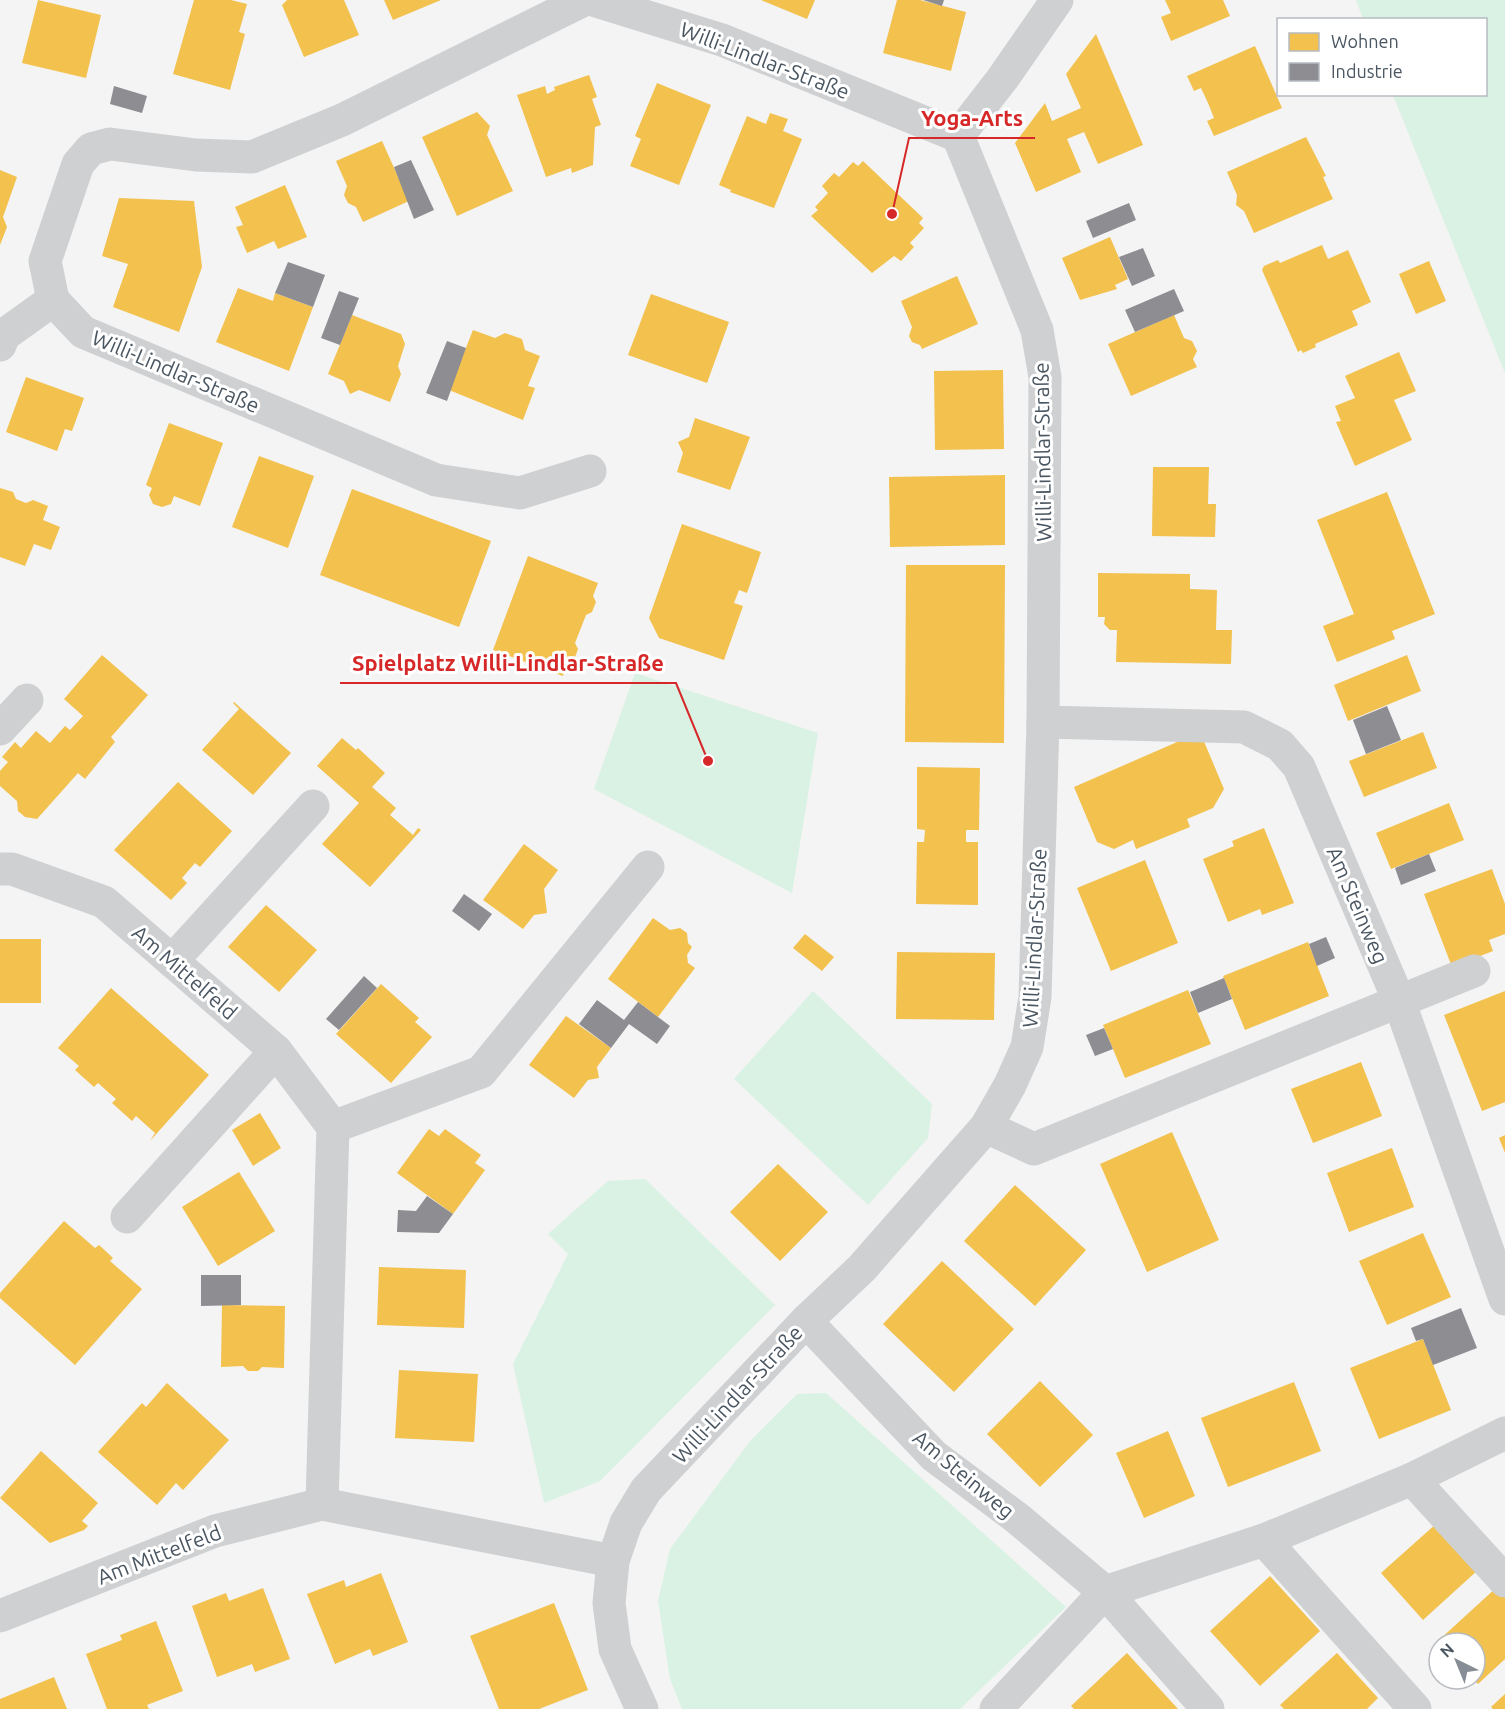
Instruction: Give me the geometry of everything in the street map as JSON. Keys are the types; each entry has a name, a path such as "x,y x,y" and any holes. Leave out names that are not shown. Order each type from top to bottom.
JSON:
{"street":[{"path":"0,345 4,335 53,300 45,261 78,164 91,149 110,144 196,155 252,157 342,120 584,0"},
{"name":"Willi-Lindlar-Straße","path":"593,0 722,40 958,135 1037,330 1045,377 1043,722 1035,997 1027,1047 1010,1085 986,1127 862,1268 806,1322 646,1490 626,1523 613,1561 609,1603 615,1650 642,1709"},
{"path":"958,135 1003,78 1058,0"},
{"name":"Willi-Lindlar-Straße","path":"53,300 83,332 436,480 520,493 590,471"},
{"path":"0,729 27,700"},
{"name":"Am Steinweg","path":"1043,722 1244,727 1280,745 1299,767 1399,1001 1505,1299"},
{"path":"172,961 313,806"},
{"path":"321,1504 333,1127 481,1072 648,867"},
{"name":"Am Mittelfeld","path":"0,869 12,869 104,902 276,1051 333,1127"},
{"path":"986,1127 1034,1149 1474,971"},
{"path":"127,1217 276,1051"},
{"name":"Am Steinweg","path":"806,1322 934,1456 1017,1518 1105,1592 1208,1709"},
{"path":"996,1709 1105,1592 1264,1539 1412,1479 1505,1433"},
{"path":"1412,1479 1505,1581"},
{"name":"Am Mittelfeld","path":"0,1616 215,1531 321,1504 613,1561"},
{"path":"1264,1539 1415,1709"}],"green space":[{"path":"1356,0 1505,0 1505,373 1393,96 1487,96 1487,18 1363,18"},
{"path":"635,673 818,733 792,893 594,789"},
{"path":"813,991 932,1104 928,1138 868,1205 734,1079"},
{"path":"645,1179 775,1305 600,1481 544,1503 513,1364 568,1254 548,1234 608,1181"},
{"path":"826,1393 1066,1607 960,1709 682,1709 670,1679 658,1601 670,1549 751,1440 797,1394"}],"building: Wohnen":[{"path":"38,0 101,15 86,78 22,63"},
{"path":"194,0 231,0 247,4 239,32 245,34 230,90 173,74"},
{"path":"287,0 344,0 359,35 304,57 282,5"},
{"path":"384,0 441,0 393,20"},
{"path":"761,0 815,0 807,19"},
{"path":"897,0 920,0 966,12 951,71 883,53"},
{"path":"1165,0 1223,0 1230,16 1171,41 1161,17 1171,13"},
{"path":"1096,34 1143,145 1098,164 1084,132 1067,139 1081,172 1036,192 1015,143 1045,103 1052,121 1081,108 1066,74"},
{"path":"1255,46 1282,108 1214,136 1207,121 1214,118 1208,103 1201,88 1194,91 1187,76"},
{"path":"589,75 597,97 592,99 601,125 595,127 593,165 572,173 571,168 546,177 517,95 545,86 547,94 555,90 554,87"},
{"path":"657,83 711,105 679,185 630,166 641,139 635,136"},
{"path":"477,112 490,126 487,135 513,191 457,216 422,137"},
{"path":"770,113 788,119 783,131 802,139 774,208 730,192 731,190 719,185 747,116 766,124"},
{"path":"1306,137 1326,176 1323,177 1333,199 1254,233 1244,211 1236,205 1237,195 1227,172"},
{"path":"382,141 409,201 363,222 356,207 348,203 344,195 347,186 336,161"},
{"path":"863,161 923,218 919,223 924,228 910,243 914,247 901,261 894,256 872,273 811,216 818,210 815,207 828,193 822,186 834,173 839,177 853,162 858,166"},
{"path":"0,170 17,177 3,217 7,227 0,245"},
{"path":"285,185 307,237 278,249 274,241 247,253 236,227 243,225 235,207"},
{"path":"119,198 194,201 202,267 179,332 113,307 128,264 102,256"},
{"path":"1110,237 1128,279 1115,285 1117,289 1080,300 1062,258"},
{"path":"1322,245 1328,259 1348,250 1371,302 1352,311 1358,325 1315,344 1316,347 1303,353 1301,350 1298,352 1262,270 1264,266 1278,260 1280,263"},
{"path":"1429,261 1446,301 1416,314 1399,274"},
{"path":"957,276 978,324 922,349 920,345 912,342 909,336 912,327 901,301"},
{"path":"238,288 273,301 275,293 313,307 289,371 216,342"},
{"path":"651,294 729,322 707,383 628,355"},
{"path":"352,315 401,334 405,344 398,366 401,374 390,402 359,390 350,394 344,381 328,374"},
{"path":"1174,315 1184,338 1192,341 1197,351 1193,359 1197,367 1131,396 1108,344"},
{"path":"473,330 495,338 505,333 522,339 525,350 540,356 528,386 535,388 523,420 449,390"},
{"path":"1399,352 1416,391 1394,400 1412,440 1355,466 1336,422 1341,421 1335,406 1355,398 1345,376"},
{"path":"1003,370 1004,449 935,450 934,371"},
{"path":"26,377 84,398 72,431 65,429 57,451 6,432"},
{"path":"695,418 750,437 730,490 677,472 683,453 678,442 689,437"},
{"path":"169,423 223,443 200,506 174,496 171,504 162,507 153,504 149,495 152,488 146,485"},
{"path":"259,456 314,476 288,548 232,527"},
{"path":"1153,467 1209,467 1208,504 1216,504 1215,537 1152,536"},
{"path":"1005,475 1005,545 890,547 889,477"},
{"path":"0,488 13,492 16,499 26,503 33,500 48,506 43,520 60,527 51,550 34,544 25,566 0,557"},
{"path":"352,489 491,541 459,627 320,575"},
{"path":"1387,492 1435,614 1392,631 1395,639 1337,662 1323,626 1354,614 1317,520"},
{"path":"682,524 761,552 747,593 739,590 734,603 743,606 724,660 659,638 649,618"},
{"path":"528,556 598,583 593,596 596,602 592,612 586,615 575,643 578,649 574,660 568,662 563,676 493,650"},
{"path":"906,565 1005,565 1004,743 905,742"},
{"path":"1098,573 1190,574 1190,589 1217,590 1216,630 1232,630 1231,664 1116,662 1117,630 1110,630 1104,624 1105,617 1098,617"},
{"path":"102,655 148,695 111,737 115,742 85,779 78,773 37,819 25,817 18,811 17,801 0,786 0,771 8,762 2,757 15,742 21,748 36,731 50,743 65,726 70,730 83,716 64,699"},
{"path":"1407,655 1421,691 1348,721 1334,685"},
{"path":"234,702 291,753 253,795 202,750 239,709"},
{"path":"1200,732 1224,789 1213,808 1187,819 1190,827 1136,849 1133,840 1114,849 1097,842 1074,787"},
{"path":"1423,732 1437,768 1364,797 1349,761"},
{"path":"342,738 356,750 358,748 385,773 372,787 396,808 390,815 413,835 418,828 421,830 370,887 322,844 359,803 317,766"},
{"path":"917,767 980,768 979,830 966,830 966,842 978,842 978,905 916,904 917,842 924,842 925,830 917,829"},
{"path":"178,782 232,831 200,867 195,863 182,878 187,883 171,900 114,850"},
{"path":"1449,803 1464,840 1391,869 1376,833"},
{"path":"1264,828 1294,903 1262,915 1260,909 1228,922 1203,859 1234,846 1232,841"},
{"path":"524,844 558,870 544,889 547,913 534,915 523,929 483,900"},
{"path":"1145,860 1178,943 1111,971 1077,888"},
{"path":"1492,869 1505,904 1505,934 1489,940 1493,951 1452,967 1424,894"},
{"path":"266,905 317,950 279,992 228,947"},
{"path":"653,918 670,930 680,928 687,933 688,943 692,947 687,955 688,963 695,968 658,1017 608,979"},
{"path":"805,934 834,957 822,971 793,948"},
{"path":"0,939 41,939 41,1003 0,1003"},
{"path":"1308,942 1329,996 1245,1030 1223,976"},
{"path":"897,952 995,953 994,1020 896,1019"},
{"path":"381,984 419,1018 415,1022 432,1037 391,1083 336,1034"},
{"path":"111,988 209,1075 150,1141 155,1133 136,1116 132,1121 112,1103 116,1099 98,1083 94,1087 75,1070 79,1066 58,1048"},
{"path":"1188,990 1211,1044 1125,1078 1103,1025"},
{"path":"1505,991 1505,1102 1482,1111 1444,1015"},
{"path":"566,1016 611,1048 597,1067 599,1078 588,1080 574,1098 529,1065"},
{"path":"1361,1062 1382,1116 1313,1143 1291,1089"},
{"path":"260,1113 281,1148 253,1166 232,1130"},
{"path":"429,1129 439,1136 445,1129 481,1155 475,1163 485,1170 453,1214 397,1173"},
{"path":"1172,1132 1219,1240 1147,1272 1100,1164"},
{"path":"1505,1135 1505,1153 1499,1138"},
{"path":"1392,1148 1414,1207 1349,1232 1327,1173"},
{"path":"778,1164 828,1212 780,1261 730,1212"},
{"path":"239,1172 275,1231 218,1266 182,1207"},
{"path":"1015,1185 1086,1250 1035,1306 964,1241"},
{"path":"64,1221 95,1248 99,1245 113,1258 110,1261 142,1289 75,1365 0,1298 0,1293"},
{"path":"1423,1233 1451,1297 1387,1325 1359,1261"},
{"path":"942,1261 1014,1329 954,1392 883,1324"},
{"path":"379,1267 466,1270 464,1328 377,1325"},
{"path":"222,1305 285,1306 284,1368 262,1367 258,1371 248,1371 243,1366 221,1367"},
{"path":"1423,1339 1451,1410 1379,1439 1350,1368"},
{"path":"399,1370 478,1374 474,1442 395,1438"},
{"path":"1040,1381 1093,1435 1040,1487 987,1434"},
{"path":"1294,1382 1321,1451 1228,1487 1201,1418"},
{"path":"167,1383 229,1440 183,1490 176,1483 157,1505 98,1452 142,1403 146,1407"},
{"path":"1168,1431 1195,1496 1144,1518 1116,1453"},
{"path":"41,1451 98,1503 82,1521 88,1526 84,1530 50,1543 0,1498"},
{"path":"1437,1523 1478,1570 1423,1620 1381,1573"},
{"path":"381,1573 408,1642 373,1656 370,1649 335,1664 307,1594 344,1580 346,1587"},
{"path":"1270,1576 1320,1631 1260,1686 1210,1631"},
{"path":"1497,1587 1505,1595 1505,1659 1487,1676 1487,1631 1449,1631"},
{"path":"263,1588 290,1659 255,1672 252,1664 217,1677 192,1606 226,1593 229,1601"},
{"path":"554,1603 588,1690 539,1709 499,1709 470,1636"},
{"path":"156,1621 183,1691 147,1705 149,1709 107,1709 86,1654 122,1640 120,1635"},
{"path":"1127,1653 1178,1709 1074,1709 1071,1706"},
{"path":"1337,1653 1378,1698 1367,1709 1284,1709 1280,1705"},
{"path":"54,1677 67,1709 0,1709 0,1699"},
{"path":"1505,1694 1505,1709 1493,1709 1491,1707"}],"building: Industrie":[{"path":"923,0 944,0 942,6"},
{"path":"114,86 147,96 142,113 110,104"},
{"path":"411,160 434,210 414,219 394,167"},
{"path":"1129,203 1136,220 1093,238 1086,221"},
{"path":"1143,248 1155,276 1132,286 1119,257"},
{"path":"288,262 325,275 313,307 275,293"},
{"path":"1174,289 1184,311 1135,332 1125,310"},
{"path":"339,291 359,298 340,345 321,338"},
{"path":"447,341 466,348 447,401 426,393"},
{"path":"1387,706 1401,740 1366,754 1353,720"},
{"path":"1429,854 1436,871 1401,885 1395,868"},
{"path":"464,894 492,914 479,931 452,911"},
{"path":"1326,937 1335,958 1317,966 1309,944"},
{"path":"364,976 377,988 339,1030 326,1019"},
{"path":"1224,978 1232,999 1198,1013 1190,992"},
{"path":"597,1000 624,1020 638,1002 670,1026 657,1044 629,1024 611,1048 579,1024"},
{"path":"1104,1028 1113,1049 1095,1056 1086,1035"},
{"path":"427,1196 453,1214 439,1233 397,1232 398,1210 416,1211"},
{"path":"201,1275 241,1275 241,1305 201,1306"},
{"path":"1461,1308 1477,1348 1433,1365 1423,1339 1416,1341 1411,1328"}],"place":[{"name":"Yoga-Arts","path":"892,214"},
{"name":"Spielplatz Willi-Lindlar-Straße","path":"708,761"}]}
